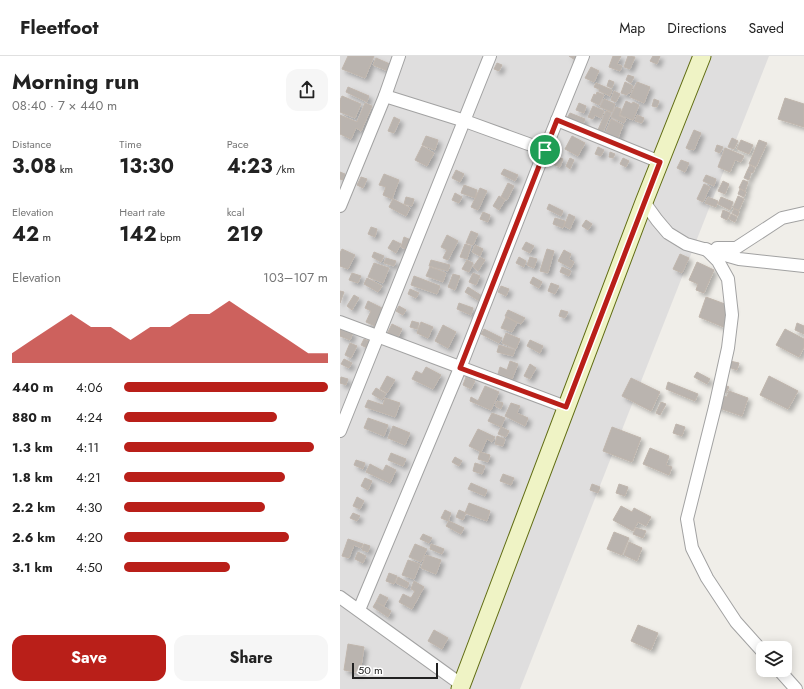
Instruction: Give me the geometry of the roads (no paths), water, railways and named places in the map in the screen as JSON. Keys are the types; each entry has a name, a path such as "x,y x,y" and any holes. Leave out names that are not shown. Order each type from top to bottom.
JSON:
{"street":[{"path":"340,206 385,96 399,56"},
{"path":"340,431 490,56"},
{"path":"359,610 460,368 583,56"},
{"path":"340,597 461,687 644,202 702,56"},
{"path":"385,96 465,121 545,150"},
{"path":"557,120 660,162"},
{"path":"644,202 668,234 686,244 739,259 804,266"},
{"path":"706,249 736,248 782,218 804,212"},
{"path":"706,249 718,261 728,279 732,315 728,348 687,519 692,548 707,578 736,622 756,644"},
{"path":"340,322 566,407"},
{"path":"785,677 796,689"}]}
